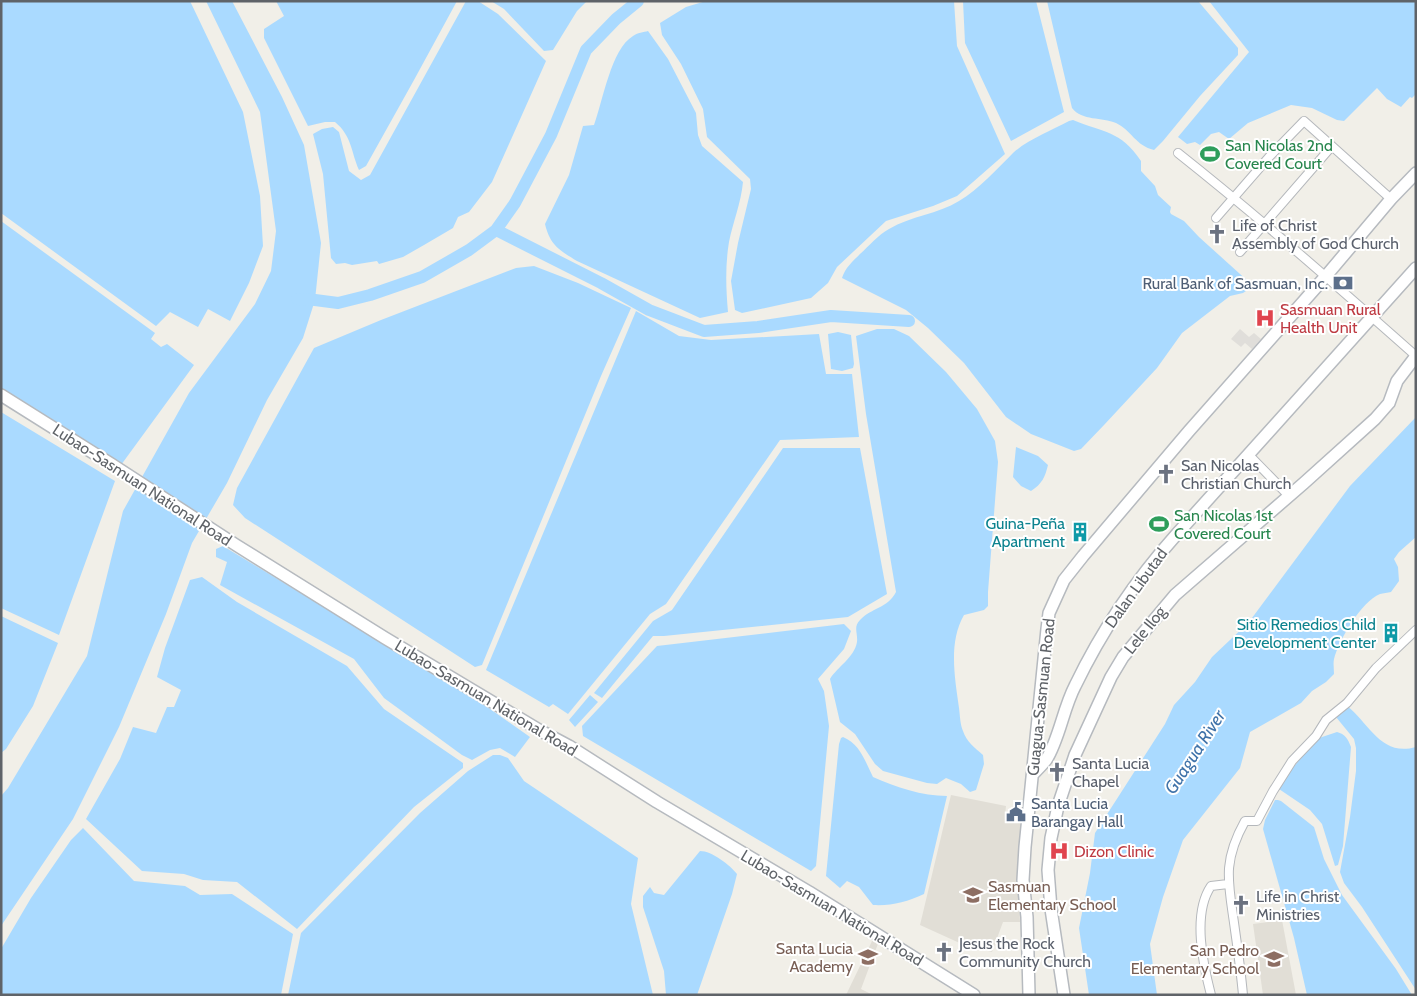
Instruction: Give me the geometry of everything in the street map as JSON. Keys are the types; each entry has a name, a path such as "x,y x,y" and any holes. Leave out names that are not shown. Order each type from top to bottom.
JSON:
{"main road":[{"name":"Guagua-Sasmuan Road","path":"1029,995 1024,847 1049,613 1064,580 1115,516 1326,276 1391,198 1416,173"},
{"name":"Dalan Libutad","path":"1033,774 1045,761 1053,745 1069,697 1089,656 1116,611 1155,559 1416,268"},
{"name":"Lele Ilog","path":"1064,995 1051,909 1048,870 1050,838 1058,806 1075,755 1111,677 1123,657 1175,595 1376,419 1389,403 1396,381 1416,356"},
{"name":"Lubao-Sasmuan National Road","path":"1,395 409,653 538,730 569,746 701,829 809,892 974,995"}],"street":[{"path":"1216,218 1269,157 1304,121 1391,198"},
{"path":"1240,252 1332,146"},
{"path":"1178,153 1326,276 1416,356"},
{"path":"1249,456 1289,496"},
{"path":"1243,995 1228,884 1230,854 1238,833 1245,821 1257,822 1273,791 1292,761 1316,736 1326,720 1347,702 1376,668 1416,630"},
{"path":"1210,995 1202,944 1201,908 1211,886 1228,884"}],"shaded area":[{"path":"1240,329 1249,337 1254,333 1261,339 1252,349 1245,343 1241,347 1231,339"},
{"name":"Sasmuan Elementary School","path":"951,795 1006,806 1005,815 1022,818 1017,867 1020,922 1003,922 992,952 964,945 920,925"},
{"name":"San Pedro Elementary School","path":"1282,920 1296,995 1263,995 1253,924"},
{"name":"Santa Lucia Academy","path":"873,939 879,941 861,989 873,995 846,995"}],"water":[{"path":"1,1 190,1 243,112 260,196 263,246 249,283 230,321 208,309 198,327 170,312 156,326 1,213"},
{"path":"206,1 232,1 282,97 304,145 321,243 315,300 303,338 267,400 227,483 192,543 166,614 119,727 73,819 1,926 1,796 8,788 87,656 123,511 189,393 255,304 271,271 276,231 260,112"},
{"path":"276,1 457,1 366,166 359,170 348,139 341,127 335,122 308,126 264,38 264,29 284,16"},
{"path":"466,1 478,1 498,14 546,61 492,182 469,212 458,217 453,228 403,257 379,264 377,261 352,265 345,263 336,264 331,258 323,174 313,134 322,129 333,127 339,132 349,171 361,180 370,175"},
{"path":"491,1 587,1 577,11 553,50 544,51 504,9"},
{"path":"706,1 954,1 957,46 1005,154 957,196 886,221 837,267 828,283 811,298 742,313 735,310 731,281 751,189 750,179 707,137 703,109 681,64 662,35 660,23 686,7"},
{"path":"963,1 1036,1 1064,112 1011,141 965,43"},
{"path":"1047,1 1198,1 1238,48 1238,55 1154,150 1138,142 1116,123 1081,115 1072,108"},
{"path":"1209,1 1416,1 1416,94 1412,98 1410,97 1401,107 1387,99 1377,88 1344,121 1337,120 1312,108 1291,105 1248,123 1229,139 1219,132 1211,134 1200,145 1195,142 1187,144 1178,137 1249,52"},
{"path":"648,31 668,59 696,113 698,135 702,146 743,182 728,251 726,277 728,312 700,318 577,261 556,246 545,224 569,175 583,126 594,125 613,64 619,52 633,36"},
{"path":"1073,120 1111,134 1126,143 1141,161 1141,171 1155,186 1158,195 1171,207 1171,214 1184,221 1250,283 1249,289 1243,293 1230,296 1182,333 1157,368 1081,449 1074,451 1031,434 1006,417 964,363 928,328 906,310 842,278 852,262 885,231 959,201 981,185 1019,148"},
{"path":"1,221 155,333 151,339 161,347 167,344 194,365 121,465 1,389"},
{"path":"534,266 578,283 631,308 482,665 475,667 245,518 233,505 237,488 314,348 516,268"},
{"path":"636,311 679,336 711,340 819,334 826,374 852,374 859,437 780,440 666,604 650,614 568,714 553,704 549,707 486,670"},
{"path":"877,329 894,329 909,336 946,372 977,409 995,441 998,462 988,606 984,610 964,615 959,626 954,649 961,725 964,735 983,755 984,764 976,790 970,792 961,784 946,778 937,784 927,783 883,771 875,764 855,734 840,722 830,679 853,653 857,642 856,628 858,623 864,616 889,601 896,592 866,414 856,336"},
{"path":"838,332 851,335 854,364 853,368 842,371 831,369 828,334"},
{"path":"1,412 115,481 59,635 1,608"},
{"name":"Guagua River","path":"1416,417 1416,537 1394,559 1398,567 1399,581 1391,592 1380,594 1373,598 1358,613 1337,651 1334,661 1334,674 1312,691 1301,703 1250,732 1240,768 1183,840 1163,897 1150,944 1157,995 1089,995 1079,928 1090,873 1095,833 1165,724 1174,705 1195,682 1212,657 1249,622 1350,486"},
{"path":"1016,447 1038,456 1048,465 1043,480 1031,491 1021,486 1013,477"},
{"path":"783,448 860,448 887,594 848,617 653,636 602,698 594,693 653,621 672,610"},
{"path":"223,546 479,701 530,737 515,757 500,748 490,750 472,760 462,755 384,698 354,659 220,585 227,562 216,557 216,549"},
{"path":"202,577 237,602 347,666 384,709 463,763 463,768 414,807 297,929 237,882 203,880 184,874 142,871 86,819 120,759 133,727 156,733 167,707 174,707 181,690 157,677 165,648 190,580"},
{"path":"1,616 58,643 33,706 6,749 1,753"},
{"path":"844,624 851,631 844,649 818,679 824,691 829,726 816,866 811,871 583,736 582,726 657,646"},
{"path":"590,695 598,702 575,727 569,720"},
{"path":"1347,706 1385,743 1404,749 1416,747 1416,990 1362,907 1344,883 1340,872 1356,771 1354,739 1336,717"},
{"path":"1337,732 1346,737 1351,747 1343,846 1338,865 1335,866 1322,824 1310,810 1279,789 1280,784 1316,739"},
{"path":"843,737 858,749 873,777 909,790 947,796 924,894 899,903 873,905 859,887 847,881 840,888 826,876 839,744"},
{"path":"493,755 508,758 524,781 638,858 631,904 653,995 288,995 301,933 420,813 468,771"},
{"path":"1275,800 1281,801 1314,827 1324,859 1342,895 1396,969 1412,995 1307,995 1294,938 1263,829 1265,820"},
{"path":"83,828 134,881 185,886 200,895 232,894 293,934 281,995 1,995 1,949 31,898 71,840"},
{"path":"700,851 710,853 720,859 737,874 732,894 697,995 666,995 664,971 643,907 643,896 650,887 654,893 664,895"}],"waterway":[{"path":"297,299 338,303 370,295 422,277 469,250 496,230 515,203 551,135 586,50 616,19 638,1"},
{"path":"496,230 601,283 649,310 704,331 758,327 831,316 909,321"}],"place":[{"name":"San Nicolas 2nd Covered Court","path":"1210,154"},
{"name":"Life of Christ Assembly of God Church","path":"1217,234"},
{"name":"Rural Bank of Sasmuan, Inc.","path":"1343,283"},
{"name":"Sasmuan Rural Health Unit","path":"1265,318"},
{"name":"San Nicolas Christian Church","path":"1166,474"},
{"name":"San Nicolas 1st Covered Court","path":"1159,524"},
{"name":"Guina-Peña Apartment","path":"1080,532"},
{"name":"Sitio Remedios Child Development Center","path":"1391,633"},
{"name":"Santa Lucia Chapel","path":"1057,772"},
{"name":"Santa Lucia Barangay Hall","path":"1016,812"},
{"name":"Dizon Clinic","path":"1059,851"},
{"name":"Sasmuan Elementary School","path":"973,895"},
{"name":"Life in Christ Ministries","path":"1241,905"},
{"name":"Jesus the Rock Community Church","path":"944,952"},
{"name":"Santa Lucia Academy","path":"868,957"},
{"name":"San Pedro Elementary School","path":"1274,959"}]}
